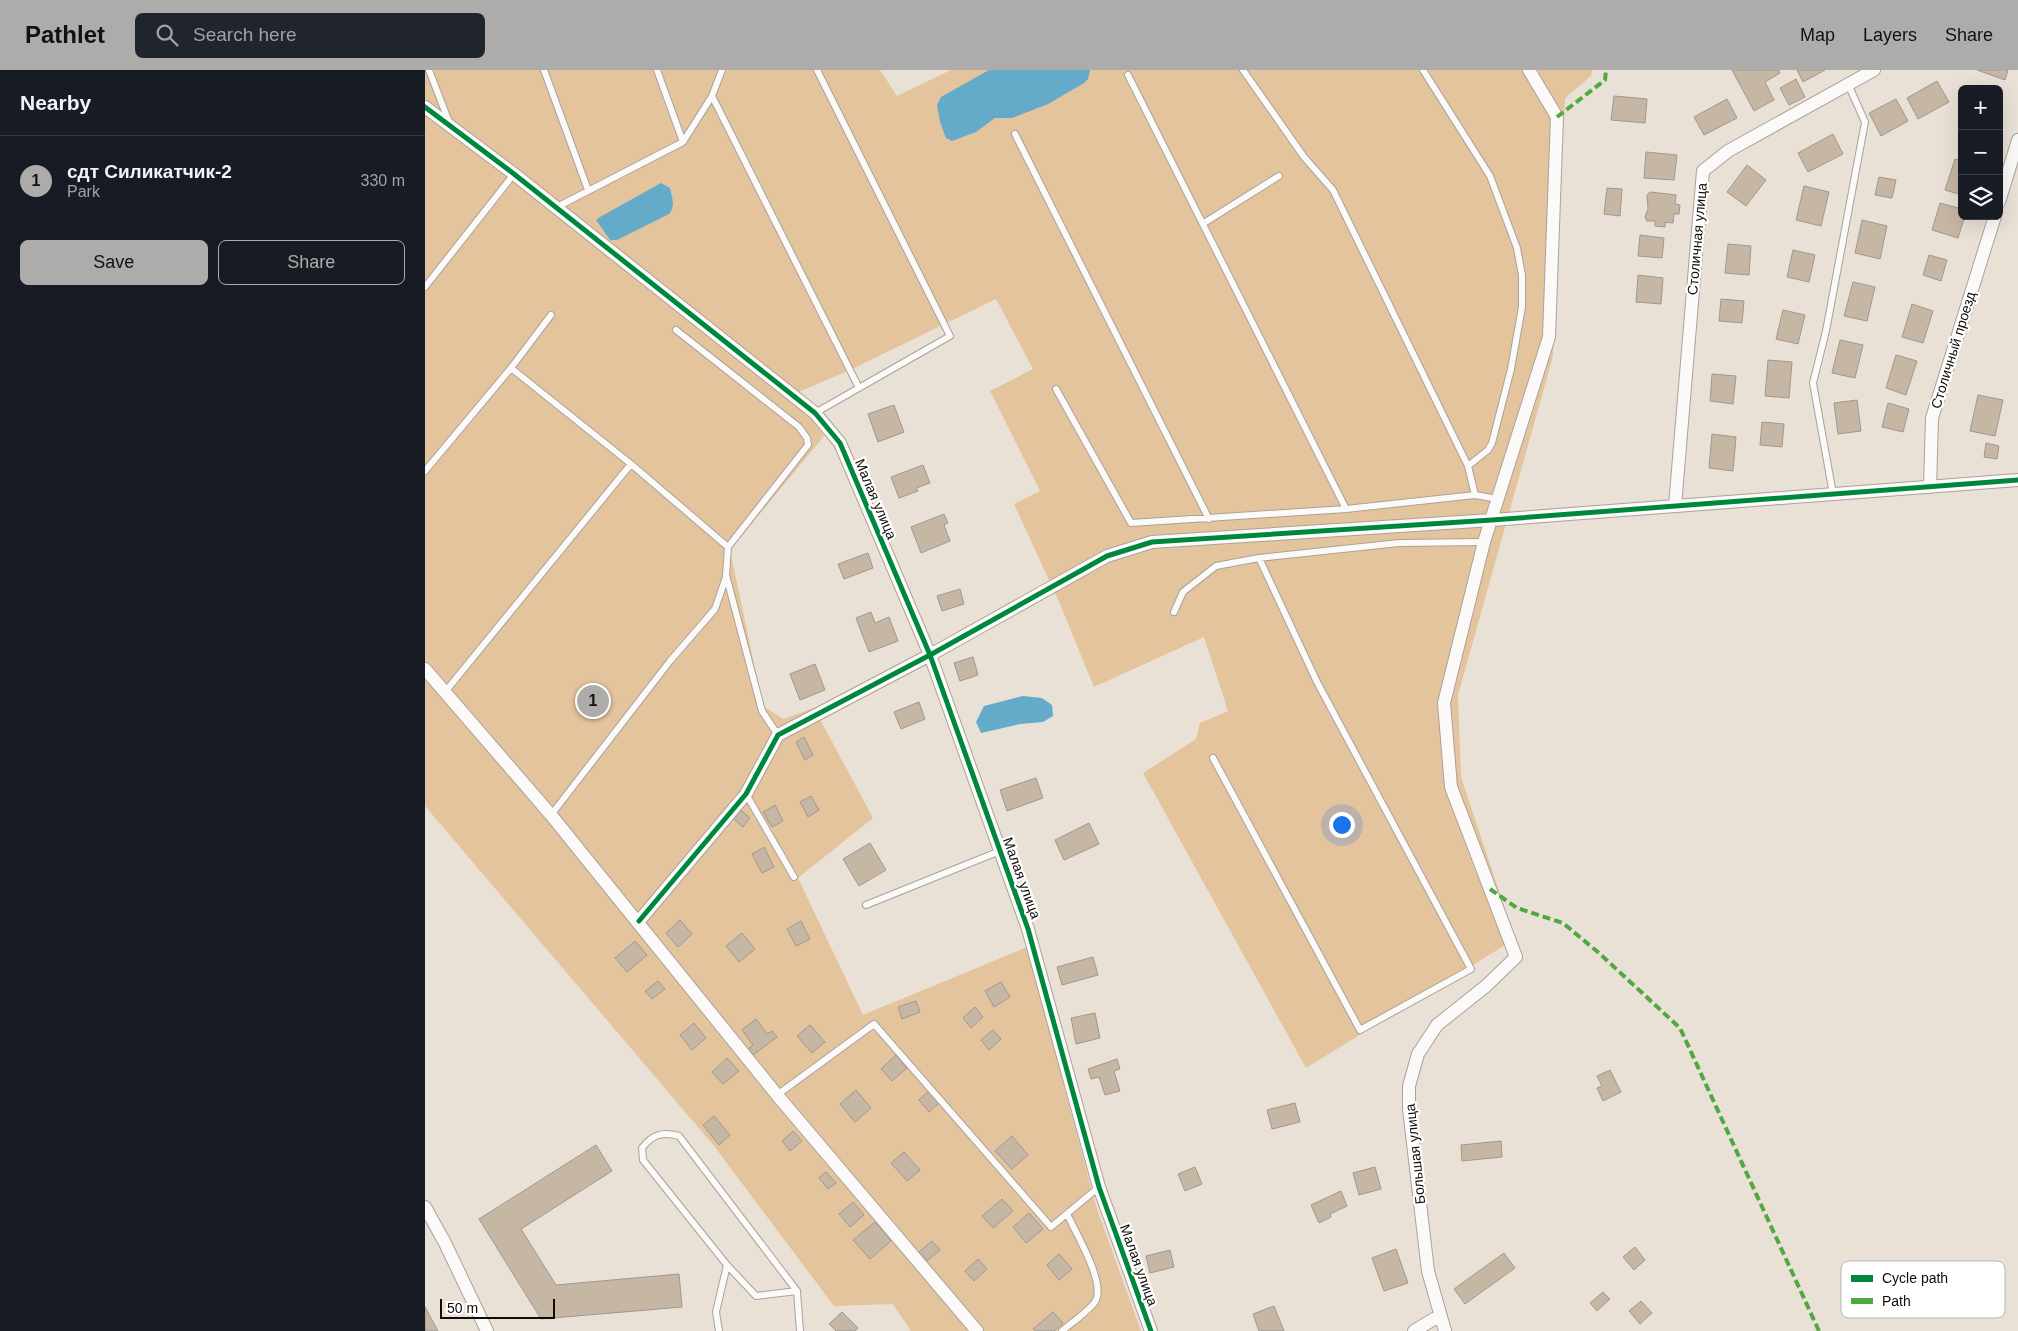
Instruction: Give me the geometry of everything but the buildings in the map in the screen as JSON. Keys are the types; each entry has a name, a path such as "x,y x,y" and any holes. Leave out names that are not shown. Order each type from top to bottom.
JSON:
{"street":[{"path":"1483,542 1492,520 1549,337 1557,117 1529,70"},
{"name":"Столичная улица","path":"1675,506 1703,171 1728,151 1874,70"},
{"name":"Малая улица","path":"426,110 451,126 514,174 815,413 840,443 930,655 1028,929 1099,1187 1151,1331"},
{"path":"2003,189 2018,140"},
{"name":"Столичный проезд","path":"1930,487 1932,418 1994,220"},
{"path":"639,921 745,794 778,735 930,655 1107,556 1153,542 1492,520 2018,480"},
{"name":"Большая улица","path":"1445,1331 1439,1316 1428,1271 1409,1109 1409,1086 1418,1054 1437,1025 1486,986 1516,957 1451,787 1444,703 1483,542"},
{"path":"425,669 551,815 639,921 777,1095 977,1331"},
{"path":"425,1207 445,1243 487,1331"},
{"path":"1414,1331 1439,1316"}],"lane":[{"path":"429,70 451,126"},
{"path":"544,70 588,190"},
{"path":"657,70 683,142"},
{"path":"555,208 683,142 712,96 721,70"},
{"path":"815,413 950,336 817,70"},
{"path":"1243,70 1305,157 1333,190 1468,466 1475,495"},
{"path":"1423,70 1490,176 1517,248 1523,275 1524,290 1517,334 1492,443 1488,450 1468,466"},
{"path":"1128,75 1347,509"},
{"path":"1833,494 1813,384 1826,331 1865,122 1849,84"},
{"path":"712,96 859,388"},
{"path":"1015,134 1209,518"},
{"path":"425,287 514,174"},
{"path":"1204,223 1279,176"},
{"path":"425,470 511,368 551,316"},
{"path":"676,330 799,427 807,438 808,445 728,547 727,575 762,711 778,735"},
{"path":"511,368 631,464 728,547"},
{"path":"1056,389 1131,523 1347,509 1475,495 1498,499"},
{"path":"445,692 631,464"},
{"path":"1174,612 1183,592 1217,566 1259,558 1399,543 1483,542"},
{"path":"1213,758 1360,1030 1471,969 1317,682 1259,558"},
{"path":"551,815 670,661 715,609 727,575"},
{"path":"745,794 794,877"},
{"path":"866,905 1000,851"},
{"path":"777,1095 874,1024 1051,1227 1099,1187"},
{"path":"797,1291 756,1296 727,1265 643,1160 642,1148 649,1139 659,1134 669,1133 679,1136 797,1291 800,1331"},
{"path":"1062,1331 1096,1302 1099,1290 1067,1214"},
{"path":"719,1331 716,1312 727,1265"}],"shaded area":[{"path":"425,70 880,70 897,96 951,70 1592,70 1591,76 1565,98 1553,356 1458,695 1461,777 1515,939 1306,1068 1143,773 1196,739 1200,723 1228,711 1204,637 1094,687 1060,604 1014,504 1040,491 990,391 1033,369 996,299 850,370 794,394 824,436 730,550 763,706 783,719 814,708 873,818 798,878 863,1015 1027,947 1096,1206 1141,1331 911,1331 893,1304 834,1306 714,1146 425,806"}],"water":[{"path":"989,70 1090,70 1088,79 1084,83 1048,104 1012,118 995,118 976,132 952,141 946,138 940,122 937,105 941,97"},
{"path":"661,183 670,188 673,204 669,214 617,240 610,240 596,220"},
{"path":"1023,696 1042,698 1052,705 1053,716 1043,722 1020,724 981,733 976,722 984,706"}],"marked path":[{"path":"1557,117 1605,80 1606,70"},
{"path":"1490,889 1517,908 1563,923 1599,953 1680,1028 1819,1331"}],"cycle path":[{"path":"425,107 514,174 815,413 840,443 930,655 1028,929 1099,1187 1151,1331"},
{"path":"639,921 746,794 778,735 930,655 1107,556 1152,542 1492,520 2018,480"}],"place":[{"name":"сдт Силикатчик-2","path":"593,701"}]}
